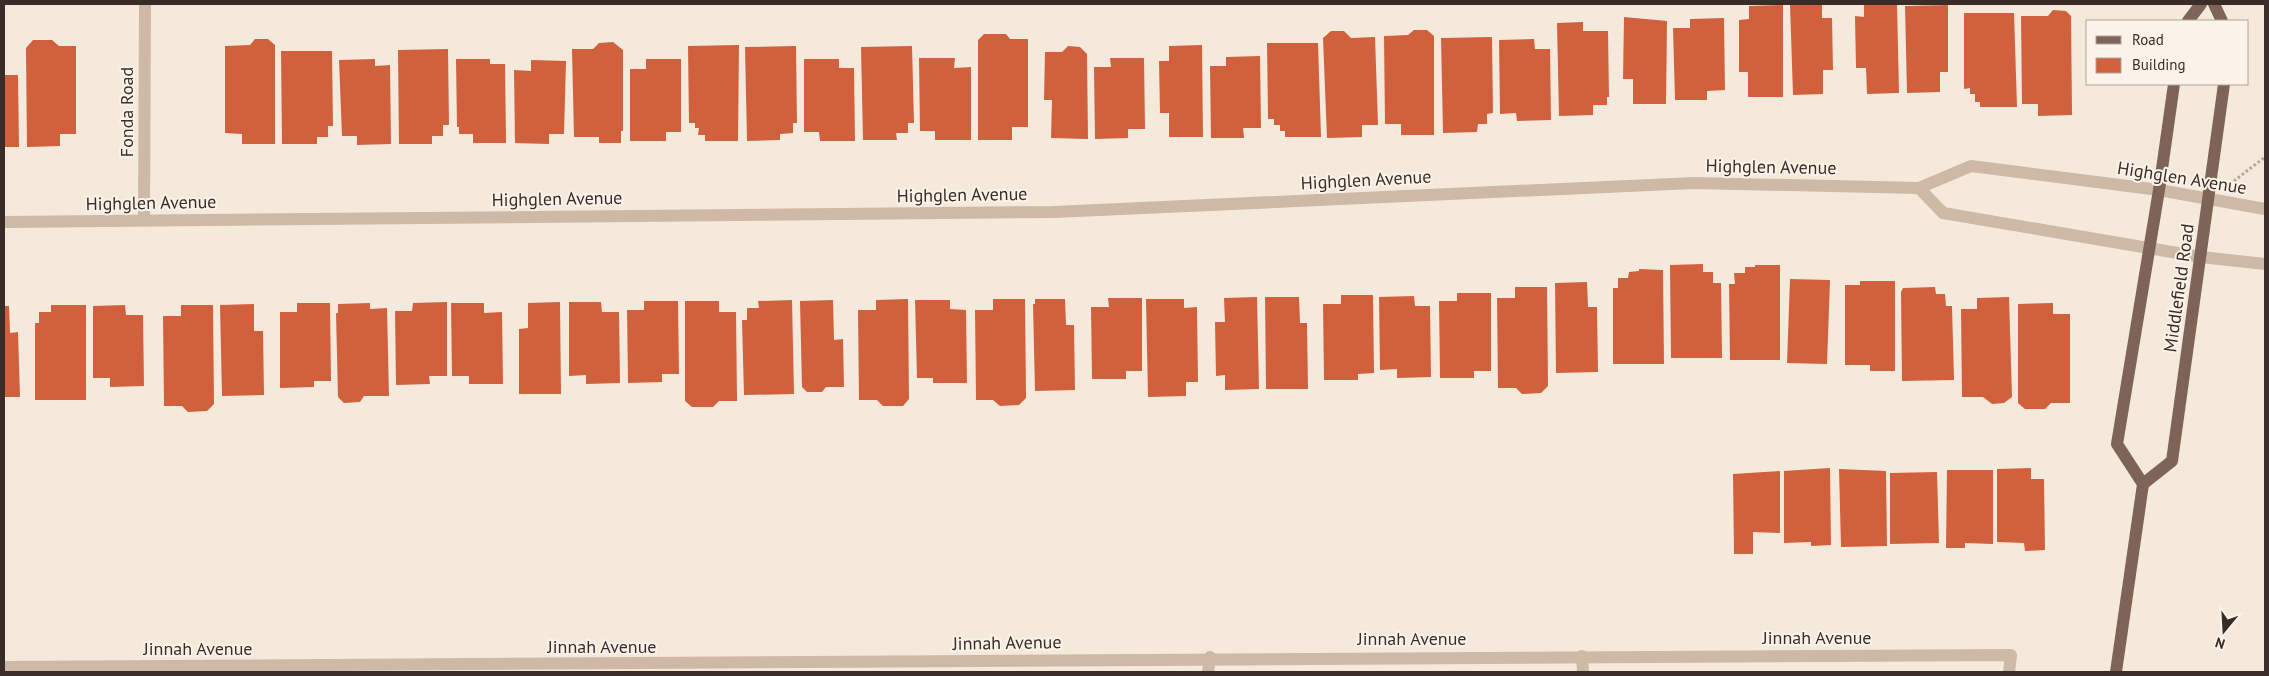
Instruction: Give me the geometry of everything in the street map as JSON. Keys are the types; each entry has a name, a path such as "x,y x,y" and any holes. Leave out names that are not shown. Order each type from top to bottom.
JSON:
{"main road":[{"path":"2189,20 2202,4"},
{"path":"2214,4 2222,20"},
{"name":"Middlefield Road","path":"2174,85 2159,190 2117,444 2143,484 2172,461 2224,85"},
{"path":"2116,672 2143,484"}],"street":[{"name":"Fonda Road","path":"144,220 145,4"},
{"name":"Highglen Avenue","path":"4,222 1054,212 1694,183 1919,188 1971,166 2159,190 2265,209"},
{"path":"1919,188 1944,213 2149,248 2265,264"},
{"path":"1582,656 1583,672"},
{"name":"Jinnah Avenue","path":"4,667 26,669 806,668 1210,658 2011,656 2009,672"},
{"path":"1208,672 1210,658"}],"building":[{"path":"1790,4 1822,4 1822,18 1832,18 1833,70 1823,70 1823,94 1793,95"},
{"path":"1864,4 1897,4 1899,93 1867,94 1866,68 1856,68 1855,16 1864,17"},
{"path":"1783,5 1783,97 1748,97 1748,72 1739,72 1739,20 1749,19 1749,6"},
{"path":"1948,5 1948,72 1940,72 1940,92 1907,93 1905,6"},
{"path":"2053,10 2066,11 2071,16 2072,115 2038,116 2038,104 2022,104 2021,16 2048,16"},
{"path":"1964,13 2014,13 2017,107 1980,107 1980,102 1975,102 1975,94 1970,94 1970,88 1964,89"},
{"path":"1624,17 1667,21 1666,104 1633,104 1633,79 1623,79"},
{"path":"1724,18 1725,90 1707,91 1707,100 1675,100 1673,28 1690,28 1690,19"},
{"path":"1583,22 1583,31 1608,31 1609,97 1607,97 1607,105 1593,105 1593,115 1559,116 1557,23"},
{"path":"1414,30 1427,30 1434,36 1434,135 1401,135 1401,124 1385,124 1384,36 1408,35"},
{"path":"1331,31 1344,31 1351,38 1375,37 1378,125 1362,125 1362,137 1327,138 1323,38"},
{"path":"984,34 1006,34 1010,39 1028,39 1028,127 1012,127 1012,140 978,140 978,40"},
{"path":"1492,37 1493,113 1487,114 1487,124 1478,124 1477,132 1443,133 1441,38"},
{"path":"255,39 268,39 275,45 275,144 242,144 242,134 225,133 225,46 250,45"},
{"path":"1534,39 1535,49 1550,49 1551,120 1517,121 1516,113 1500,114 1499,40"},
{"path":"33,40 52,40 59,46 76,46 76,134 60,134 60,146 27,147 26,48"},
{"path":"613,42 623,50 623,131 621,131 621,143 599,143 599,137 574,137 572,49 593,49 599,43"},
{"path":"1267,43 1318,43 1321,137 1285,137 1285,131 1280,131 1280,125 1274,125 1274,119 1268,119"},
{"path":"739,45 738,141 705,141 705,135 698,135 699,128 695,128 695,123 689,123 688,46"},
{"path":"1202,45 1203,137 1169,137 1169,113 1160,113 1159,61 1169,61 1169,46"},
{"path":"796,46 797,123 793,123 793,133 780,134 780,140 747,141 745,47"},
{"path":"912,46 914,123 908,123 908,133 896,133 897,140 863,140 861,47"},
{"path":"1068,46 1080,47 1087,54 1088,139 1051,138 1052,100 1044,100 1045,52 1062,52"},
{"path":"448,49 449,125 443,125 443,136 432,136 432,144 399,144 398,50"},
{"path":"281,51 332,51 333,126 328,126 328,137 317,137 317,144 282,144"},
{"path":"1260,56 1261,128 1243,128 1244,138 1211,138 1210,66 1226,66 1226,57"},
{"path":"919,58 955,58 954,68 971,67 971,140 935,140 935,131 920,131"},
{"path":"1110,58 1144,58 1145,129 1128,129 1128,138 1095,139 1094,67 1111,67"},
{"path":"375,59 375,66 390,65 391,144 357,145 357,136 342,136 339,60"},
{"path":"456,59 490,59 490,64 505,64 506,143 473,143 473,134 459,134 459,127 457,127"},
{"path":"646,59 681,59 681,132 666,132 666,141 630,141 630,69 646,69"},
{"path":"804,59 839,59 839,68 854,68 855,141 820,141 819,132 804,132"},
{"path":"531,60 566,61 564,134 549,134 549,144 515,143 514,70 531,71"},
{"path":"4,75 18,75 19,147 4,147"},
{"path":"1703,264 1703,272 1713,272 1713,283 1721,283 1722,358 1671,358 1670,265"},
{"path":"1755,265 1780,265 1780,360 1730,360 1729,284 1735,284 1734,273 1745,273 1745,267 1755,267"},
{"path":"1639,269 1663,270 1664,364 1613,364 1613,288 1618,288 1618,278 1628,278 1629,272 1639,271"},
{"path":"1790,279 1830,280 1827,364 1787,363"},
{"path":"1860,281 1895,281 1895,371 1870,371 1870,365 1845,365 1845,285 1860,285"},
{"path":"1587,282 1588,307 1597,307 1598,372 1556,373 1555,283"},
{"path":"1515,287 1547,287 1548,386 1541,393 1522,394 1516,388 1498,388 1497,298 1515,298"},
{"path":"1935,287 1936,294 1945,294 1946,306 1952,306 1954,380 1902,381 1901,292 1903,288"},
{"path":"1457,293 1491,293 1491,371 1474,371 1474,378 1440,378 1439,301 1457,301"},
{"path":"1341,295 1373,295 1374,373 1358,374 1358,380 1324,380 1323,304 1341,304"},
{"path":"1414,296 1415,306 1430,306 1431,377 1397,378 1397,369 1380,370 1379,297"},
{"path":"1257,297 1259,389 1225,390 1225,375 1216,376 1215,322 1225,322 1224,298"},
{"path":"1265,297 1299,297 1300,323 1307,323 1308,389 1266,389"},
{"path":"2009,297 2012,397 2004,403 1992,404 1983,397 1962,397 1961,309 1977,309 1977,298"},
{"path":"1108,298 1142,298 1142,371 1126,371 1126,379 1092,379 1091,307 1109,307"},
{"path":"908,299 909,399 903,406 883,406 877,400 859,400 858,310 876,310 876,300"},
{"path":"993,299 1025,299 1026,398 1019,405 1000,406 993,400 976,400 975,310 993,310"},
{"path":"1035,299 1065,299 1066,325 1074,325 1075,390 1035,391 1033,304 1035,304"},
{"path":"1146,299 1184,299 1184,308 1197,307 1198,382 1186,382 1186,396 1148,397"},
{"path":"792,300 794,394 744,395 742,320 747,320 747,308 759,308 758,301"},
{"path":"833,300 834,340 843,339 844,387 826,387 822,392 807,392 802,387 800,301"},
{"path":"915,300 950,300 950,309 966,310 967,383 933,383 933,378 917,378"},
{"path":"644,301 678,301 679,374 662,374 662,382 628,383 627,310 644,310"},
{"path":"685,301 719,301 719,312 736,312 737,401 719,401 713,407 692,407 685,401"},
{"path":"447,302 447,376 429,376 430,384 396,385 395,311 412,311 413,303"},
{"path":"560,302 561,394 519,394 519,329 528,328 528,303"},
{"path":"569,302 601,302 602,312 619,312 620,383 586,384 586,375 569,376"},
{"path":"297,303 330,303 331,381 314,381 314,387 280,388 280,312 297,312"},
{"path":"370,303 370,309 387,308 389,396 364,396 360,402 344,403 338,397 336,313 338,313 338,304"},
{"path":"451,303 484,303 484,313 502,312 503,384 469,384 469,376 452,376"},
{"path":"2053,303 2053,314 2070,314 2070,403 2051,403 2045,409 2025,409 2018,403 2018,304"},
{"path":"254,304 254,331 263,331 264,395 222,396 220,305"},
{"path":"51,305 86,305 86,400 35,400 35,323 39,323 39,312 51,312"},
{"path":"125,305 126,315 143,315 144,386 110,387 110,378 93,378 93,306"},
{"path":"181,305 213,305 214,404 207,411 188,412 182,406 164,406 163,316 181,316"},
{"path":"4,306 9,306 10,333 18,332 20,397 4,397"},
{"path":"1830,468 1831,545 1811,546 1811,542 1784,543 1784,471"},
{"path":"2031,468 2031,479 2044,479 2045,550 2025,551 2024,543 1997,542 1997,469"},
{"path":"1839,469 1886,471 1887,546 1841,547"},
{"path":"1947,470 1993,470 1993,544 1965,543 1965,548 1946,548"},
{"path":"1780,471 1780,533 1753,532 1753,554 1734,554 1733,474"},
{"path":"1937,472 1939,543 1890,544 1890,473"}]}
